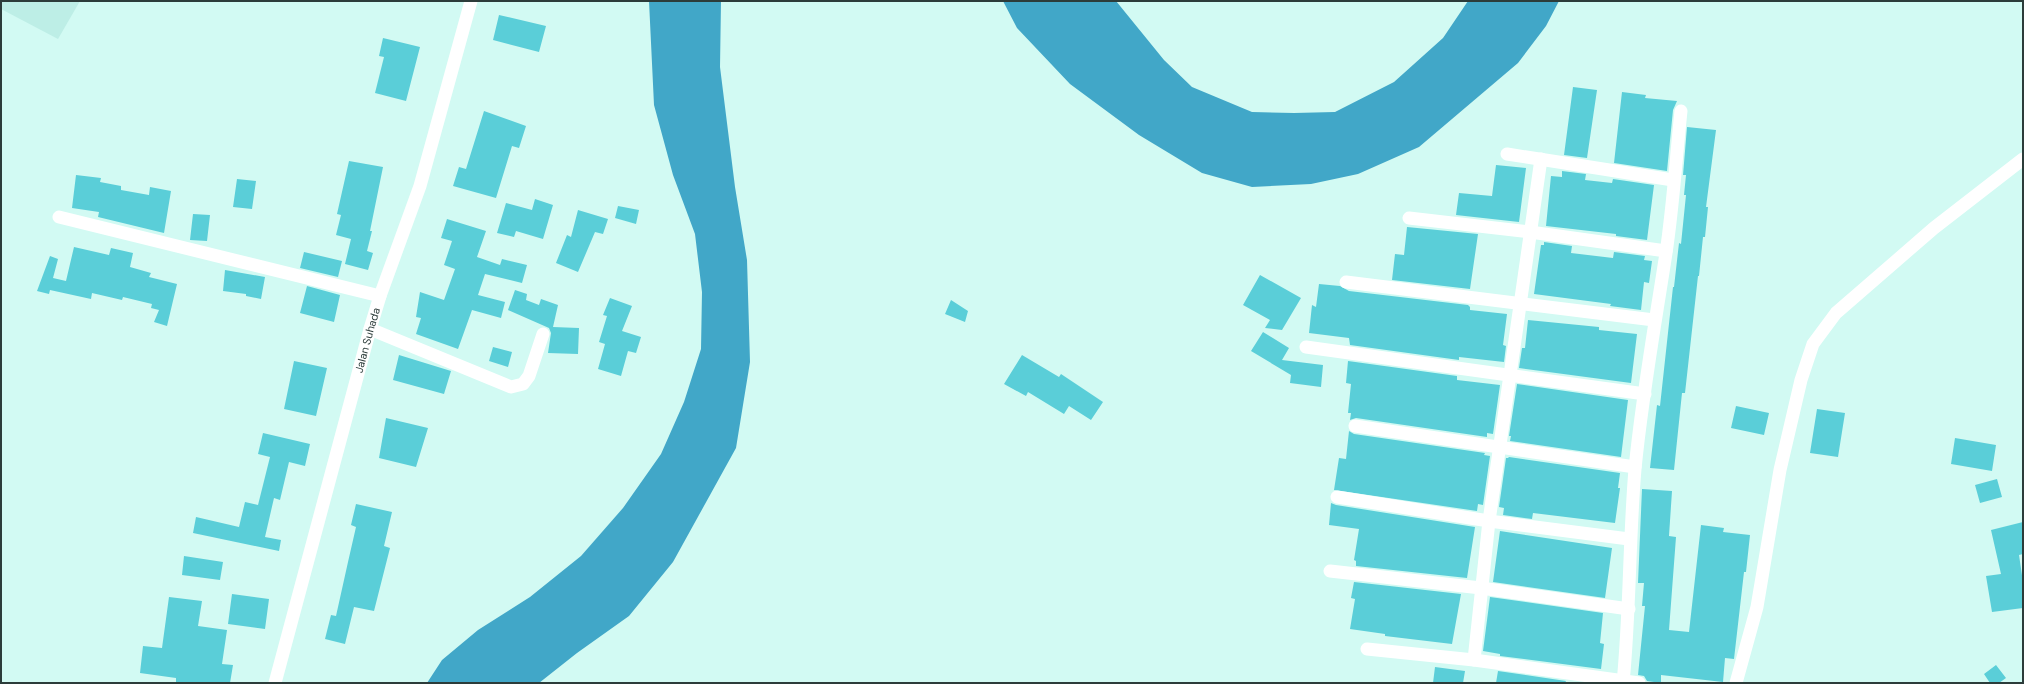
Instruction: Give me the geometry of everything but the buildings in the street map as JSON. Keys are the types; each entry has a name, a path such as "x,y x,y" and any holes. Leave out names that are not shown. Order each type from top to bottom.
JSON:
{"street":[{"name":"Jalan Suhada","path":"275,683 370,329 380,296 420,186 471,1"},
{"path":"1623,681 1629,609 1629,539 1635,467 1654,320 1666,251 1681,112"},
{"path":"1507,154 1673,180"},
{"path":"1474,660 1489,521 1501,448 1509,375 1541,159"},
{"path":"1736,683 1758,607 1780,470 1801,380 1813,344 1836,313 1934,228 2023,159"},
{"path":"59,217 380,296"},
{"path":"1409,218 1530,232 1666,251"},
{"path":"1346,282 1654,320"},
{"path":"370,329 510,387 523,384 529,376 543,334"},
{"path":"1306,347 1645,394"},
{"path":"1355,426 1635,467"},
{"path":"1337,497 1489,521 1629,539"},
{"path":"1330,571 1481,588 1629,609"},
{"path":"1367,650 1474,660 1638,683"}],"shaded area":[{"path":"1,1 80,1 58,39 1,9"}],"water":[{"path":"649,1 721,1 720,67 735,187 747,260 750,362 736,448 673,562 629,616 577,653 539,683 427,683 442,660 478,630 530,597 581,556 623,508 661,454 684,402 701,349 702,292 695,234 673,175 654,105"},
{"path":"1003,1 1116,1 1164,60 1192,87 1252,112 1294,113 1335,112 1394,82 1443,38 1468,1 1559,1 1546,26 1518,63 1419,147 1358,174 1311,184 1252,187 1202,173 1139,135 1070,84 1017,28"}]}
